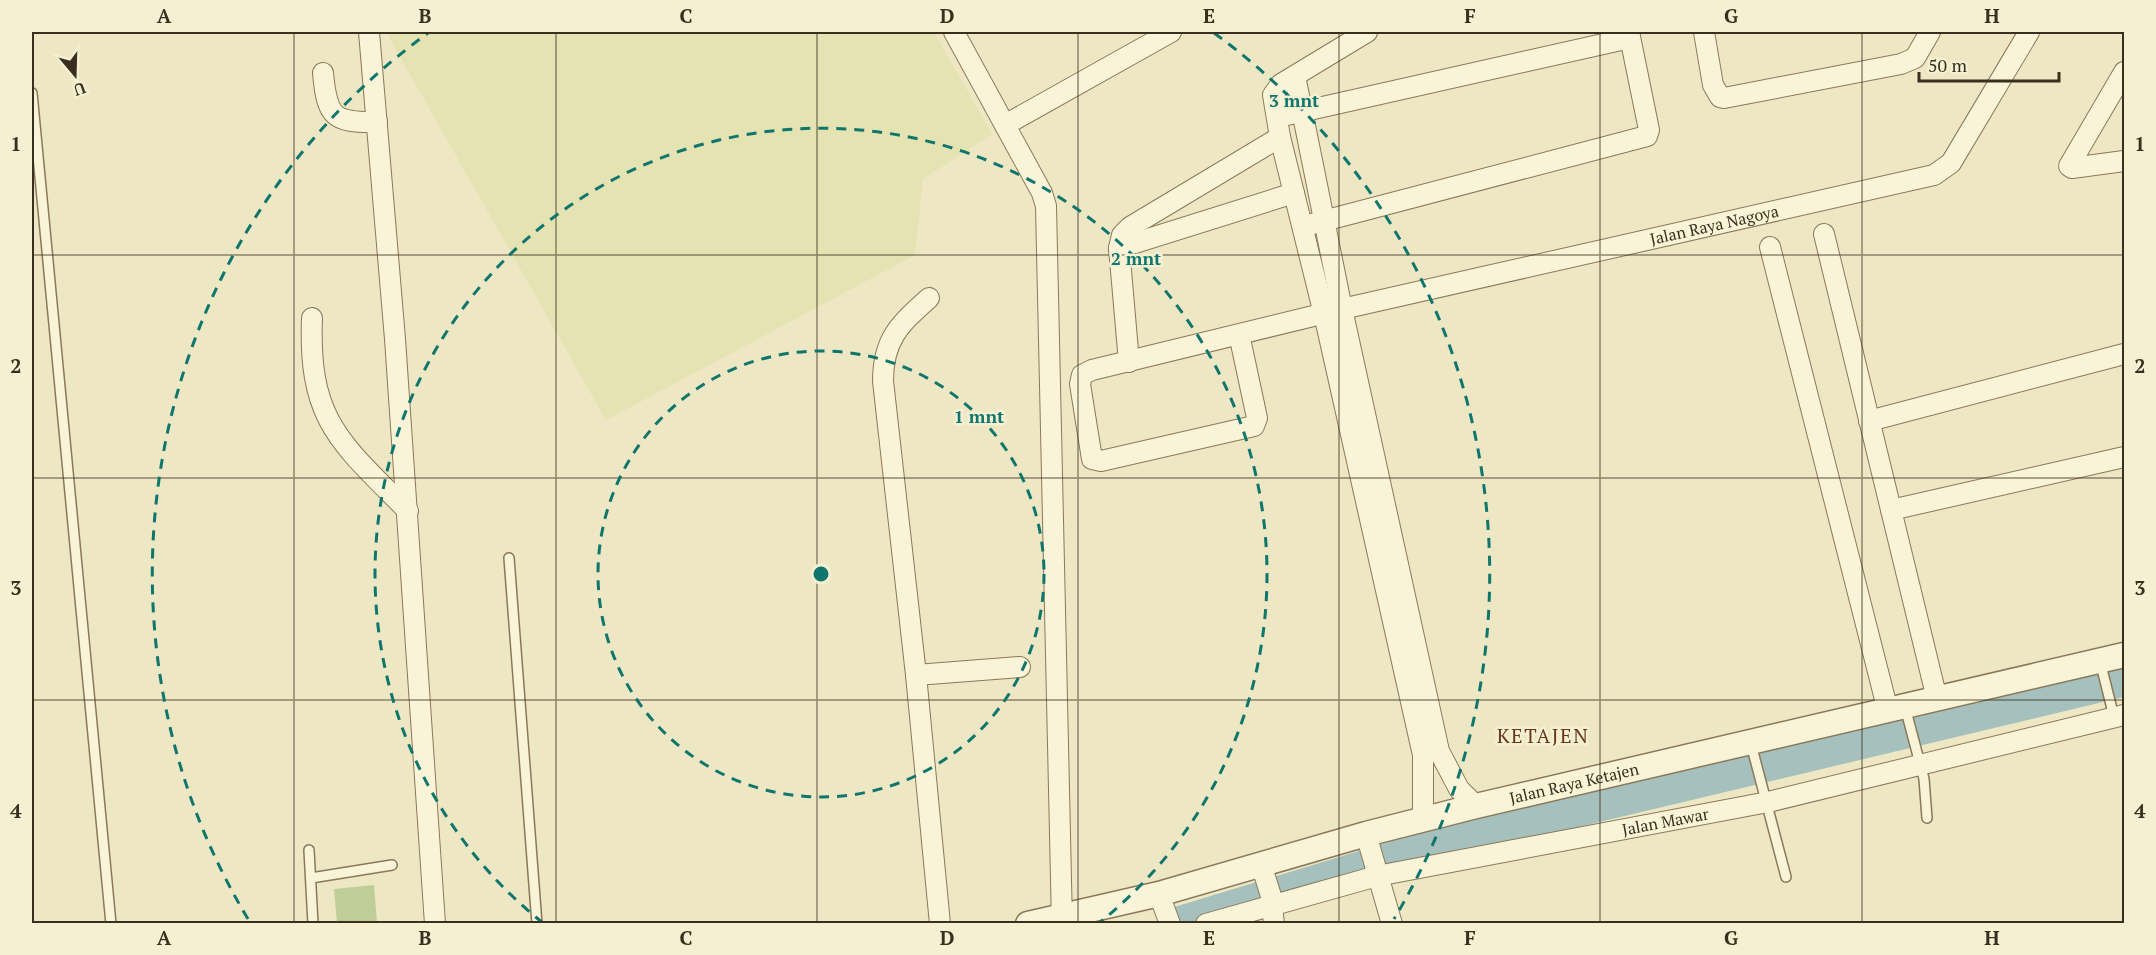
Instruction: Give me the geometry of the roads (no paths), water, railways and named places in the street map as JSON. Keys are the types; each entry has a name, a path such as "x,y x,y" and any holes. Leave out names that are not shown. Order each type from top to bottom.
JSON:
{"street":[{"path":"369,32 408,511 435,924"},
{"path":"954,32 1042,193 1046,206 1063,920"},
{"path":"1005,125 1171,32"},
{"path":"1333,311 1302,226 1280,137 1273,92 1281,84 1367,32"},
{"path":"1704,32 1713,85 1720,97 1724,98 1901,64 1915,58 1930,32"},
{"name":"Jalan Raya Nagoya","path":"1239,334 1257,417 1254,426 1095,461 1089,453 1081,378 1092,370 1129,362 1239,334 1333,311 1934,176 1954,159 2030,32"},
{"path":"1277,117 1629,35 1649,130 1647,136 1302,226"},
{"path":"2124,72 2069,166 2072,168 2124,161"},
{"path":"323,73 329,107 337,118 349,123 376,122"},
{"path":"1295,76 1300,112 1323,221 1333,311 1431,753 1423,819"},
{"path":"1129,362 1119,248 1122,235 1130,227 1280,137"},
{"path":"1119,248 1293,193"},
{"path":"1824,234 1936,699"},
{"path":"1770,247 1902,715"},
{"path":"929,298 895,331 887,347 883,372 940,924"},
{"path":"312,318 310,352 321,408 341,441 408,511"},
{"path":"1869,421 2124,354"},
{"path":"1891,510 2124,457"},
{"name":"Jalan Raya Ketajen","path":"1028,924 1165,908 1263,868 1423,819 1750,742 1902,715 1936,699 2102,668 2124,655"},
{"path":"916,675 1020,667"},
{"name":"Jalan Mawar","path":"1206,924 1272,908 1376,872 1767,799 2117,714"},
{"path":"1431,753 1459,789 1476,806"},
{"path":"1367,838 1392,924"},
{"path":"1263,868 1272,908"}],"lane":[{"path":"32,93 111,924"},
{"path":"509,558 537,924"},
{"path":"2102,668 2117,714"},
{"path":"1902,715 1920,763 1926,818"},
{"path":"1750,742 1786,877"},
{"path":"309,850 313,924"},
{"path":"310,878 392,865"}],"waterway":[{"path":"1175,924 1445,842 2124,680"}],"district":[{"name":"KETAJEN","path":"1543,736"}]}
